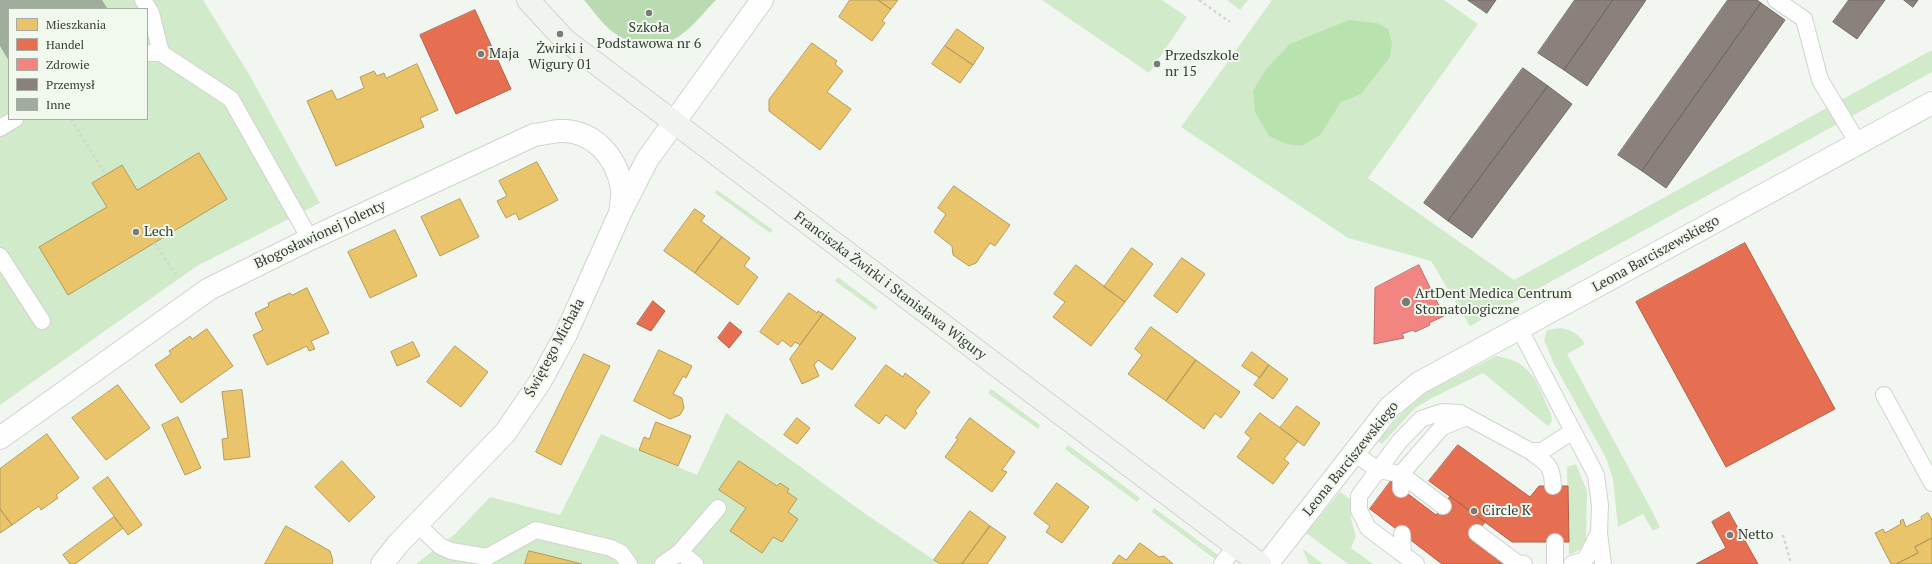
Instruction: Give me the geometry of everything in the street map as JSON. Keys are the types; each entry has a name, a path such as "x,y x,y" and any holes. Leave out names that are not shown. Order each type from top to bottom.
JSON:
{"street":[{"name":"Franciszka Żwirki i Stanisława Wigury","path":"528,0 565,40 674,124 1260,564"},
{"name":"Świętego Michała","path":"382,564 417,524 505,433 540,382 566,334 620,214 647,160 762,0"},
{"name":"Leona Barciszewskiego","path":"1267,564 1390,407 1419,383 1932,103"},
{"name":"Błogosławionej Jolenty","path":"0,438 209,289 310,239 534,135 560,131 578,134 591,138 608,153 618,172 622,190 620,214"}],"lane":[{"path":"1776,0 1804,19 1820,80 1858,144"},
{"path":"148,8 151,13 154,53 232,99 310,239"},
{"path":"0,128 13,120"},
{"path":"0,256 42,321"},
{"path":"1519,328 1596,475 1600,505 1599,533 1603,564"},
{"path":"1884,395 1932,483"},
{"path":"1416,564 1368,528 1359,510 1360,496 1399,442 1421,420 1442,412 1460,413 1468,417 1530,451 1546,462 1552,471 1553,486"},
{"path":"1401,482 1442,428 1468,417"},
{"path":"1530,451 1542,451 1573,431"},
{"path":"1354,453 1378,470 1443,506"},
{"path":"663,564 680,552 718,508"},
{"path":"417,524 440,546 451,551 487,557 536,530 611,548 621,553 629,564"},
{"path":"1572,564 1585,560 1599,533"},
{"path":"1402,534 1403,554"},
{"path":"1481,540 1517,563 1524,564"},
{"path":"1554,542 1555,564"},
{"path":"1222,564 1236,546"},
{"path":"680,552 695,564"}],"path":[{"path":"1199,0 1230,22"},
{"path":"72,120 106,175"},
{"path":"154,243 179,278"},
{"path":"1783,535 1792,564"}],"shaded area":[{"path":"0,0 203,0 250,76 320,203 197,266 0,405"},
{"name":"Szkoła Podstawowa nr 6","path":"584,0 716,0 698,20 677,38 666,42 645,45 624,39 615,33 603,23"},
{"path":"1042,0 1162,0 1187,17 1149,73"},
{"path":"1227,0 1248,0 1240,10"},
{"path":"1272,0 1444,0 1478,24 1368,178 1514,280 1932,50 1932,72 1470,326 1431,261 1348,238 1181,127"},
{"path":"1349,20 1377,23 1388,29 1392,42 1390,57 1361,94 1341,102 1320,135 1302,146 1287,144 1269,136 1255,112 1253,91 1266,69 1290,44"},
{"path":"717,190 773,230 770,233 715,193"},
{"path":"838,277 878,307 875,310 835,281"},
{"path":"1560,328 1574,333 1580,337 1585,344 1567,354 1660,527 1653,531 1643,514 1618,527 1613,479 1606,458 1554,364 1544,340 1547,330"},
{"path":"1496,356 1518,363 1532,376 1551,414 1552,421 1548,426 1483,373 1415,408 1382,444 1378,441 1409,405 1428,391"},
{"path":"991,389 1040,425 1038,429 988,393"},
{"path":"726,413 867,515 940,564 416,564 455,534 490,497 560,515 601,434 697,475"},
{"path":"1068,445 1140,498 1137,502 1065,449"},
{"path":"1576,464 1587,491 1586,540 1583,548 1569,555 1567,467"},
{"path":"1340,492 1351,500 1351,519 1356,536 1351,548 1373,564 1348,564 1306,533"},
{"path":"1154,508 1218,555 1215,559 1152,512"},
{"path":"1303,549 1323,564 1309,564"}],"building: Mieszkania":[{"path":"850,0 878,0 891,9 882,21 885,23 872,41 839,17"},
{"path":"878,0 898,0 891,9"},
{"path":"957,29 984,48 973,65 945,46"},
{"path":"812,43 837,61 835,64 843,71 827,92 851,109 820,150 769,111 769,100"},
{"path":"945,46 973,65 960,83 932,64"},
{"path":"417,64 438,110 420,118 424,127 336,166 307,101 332,90 337,100 364,88 360,77 374,71 377,76 384,73 386,78"},
{"path":"199,153 227,199 68,295 39,247 107,207 92,183 122,165 137,190"},
{"path":"537,162 558,200 519,220 516,213 506,218 497,201 507,196 499,181"},
{"path":"954,186 1010,225 995,246 990,243 976,263 969,266 953,255 952,246 934,232 946,214 938,208"},
{"path":"460,199 479,237 440,256 421,217"},
{"path":"695,209 705,216 701,221 722,237 695,273 664,251"},
{"path":"395,230 417,276 370,298 348,252"},
{"path":"722,237 750,258 744,266 758,277 738,305 695,273"},
{"path":"1132,248 1153,264 1125,302 1104,287"},
{"path":"1182,258 1205,274 1177,313 1154,296"},
{"path":"1076,265 1125,302 1091,346 1053,317 1065,302 1054,294"},
{"path":"307,288 329,333 311,341 315,349 309,351 307,346 267,365 253,335 263,330 255,313 269,306 268,303 290,293 292,295"},
{"path":"789,293 817,313 818,311 823,314 800,345 795,342 791,347 782,340 778,345 760,332"},
{"path":"823,314 856,338 832,370 818,360 814,365 819,376 802,384 790,359"},
{"path":"1151,327 1196,360 1166,401 1128,374 1142,355 1135,349"},
{"path":"207,329 233,366 181,403 155,365 171,354 169,351 190,336 192,339"},
{"path":"413,342 420,356 397,366 391,352"},
{"path":"455,346 488,372 461,407 427,382"},
{"path":"659,350 692,366 686,378 683,376 673,394 682,398 684,408 680,415 670,419 634,401"},
{"path":"1252,352 1269,365 1260,378 1242,366"},
{"path":"584,354 610,366 561,465 536,452"},
{"path":"1196,360 1240,392 1221,418 1215,413 1204,429 1166,401"},
{"path":"886,365 903,377 905,373 930,392 915,411 917,413 905,429 886,415 879,424 855,406"},
{"path":"1269,365 1288,379 1273,399 1254,385"},
{"path":"118,385 150,428 106,460 72,418"},
{"path":"242,390 250,457 224,460 222,439 228,438 222,392"},
{"path":"1297,406 1320,423 1304,446 1280,428"},
{"path":"1260,413 1298,441 1284,459 1289,463 1273,484 1237,457 1251,438 1245,433"},
{"path":"178,417 201,468 185,475 162,425"},
{"path":"797,418 810,428 797,444 784,435"},
{"path":"970,418 1015,452 1002,470 1007,472 992,492 945,457 958,439 956,438"},
{"path":"656,422 691,436 678,466 639,450 644,437 649,439"},
{"path":"47,434 79,478 56,495 58,498 41,510 39,506 12,525 0,509 0,469"},
{"path":"342,461 375,497 349,522 315,487"},
{"path":"739,461 777,486 780,483 789,489 787,492 797,499 788,512 798,519 782,542 773,537 762,553 730,531 746,508 719,490"},
{"path":"108,477 142,525 128,535 93,488"},
{"path":"1057,483 1089,507 1062,543 1046,532 1050,526 1034,514"},
{"path":"0,509 12,525 0,533"},
{"path":"970,511 990,526 962,564 940,564 934,560"},
{"path":"1928,513 1932,520 1932,538 1915,547 1918,553 1896,564 1891,564 1875,533 1883,529 1885,533 1901,524 1900,521 1903,519 1906,527 1922,519 1921,517"},
{"path":"114,517 123,528 75,564 70,564 63,555"},
{"path":"286,526 330,551 333,561 332,564 265,564"},
{"path":"990,526 1006,537 987,564 962,564"},
{"path":"1932,538 1932,564 1896,564 1918,553 1915,547"},
{"path":"1140,543 1159,557 1164,556 1173,564 1112,564 1119,555 1126,560"},
{"path":"529,551 542,554 582,564 525,564"}],"building: Handel":[{"path":"475,10 511,89 456,114 420,35"},
{"path":"1745,243 1835,409 1726,467 1636,302"},
{"path":"653,301 665,311 651,331 637,324"},
{"path":"730,322 742,332 729,348 718,338"},
{"path":"1458,445 1530,497 1539,486 1568,486 1569,542 1512,542 1429,481"},
{"path":"1391,481 1436,515 1450,496 1485,522 1471,540 1503,564 1442,564 1370,509"},
{"name":"Netto","path":"1729,512 1758,564 1696,564 1726,548 1712,522"}],"building: Zdrowie":[{"name":"ArtDent Medica Centrum Stomatologiczne","path":"1419,265 1444,316 1415,332 1413,330 1402,334 1404,338 1374,344 1375,288"}],"building: Przemysł":[{"path":"1468,0 1496,0 1487,13"},
{"path":"1575,0 1613,0 1564,70 1538,53"},
{"path":"1613,0 1646,0 1587,86 1564,70"},
{"path":"1728,0 1757,0 1761,3 1642,171 1618,155"},
{"path":"1849,0 1885,0 1857,39 1833,22"},
{"path":"1904,0 1918,0 1913,7"},
{"path":"1761,3 1785,20 1666,188 1642,171"},
{"path":"1523,68 1548,86 1448,221 1424,203"},
{"path":"1548,86 1572,104 1472,238 1448,221"}],"building: Inne":[{"path":"0,0 102,0 107,8 8,8 8,59 0,46"}],"place":[{"name":"Szkoła Podstawowa nr 6","path":"649,13"},
{"name":"Żwirki i Wigury 01","path":"560,34"},
{"name":"Maja","path":"481,54"},
{"name":"Przedszkole nr 15","path":"1157,64"},
{"name":"Lech","path":"136,232"},
{"name":"ArtDent Medica Centrum Stomatologiczne","path":"1406,302"},
{"name":"Circle K","path":"1474,511"},
{"name":"Netto","path":"1730,535"}]}
